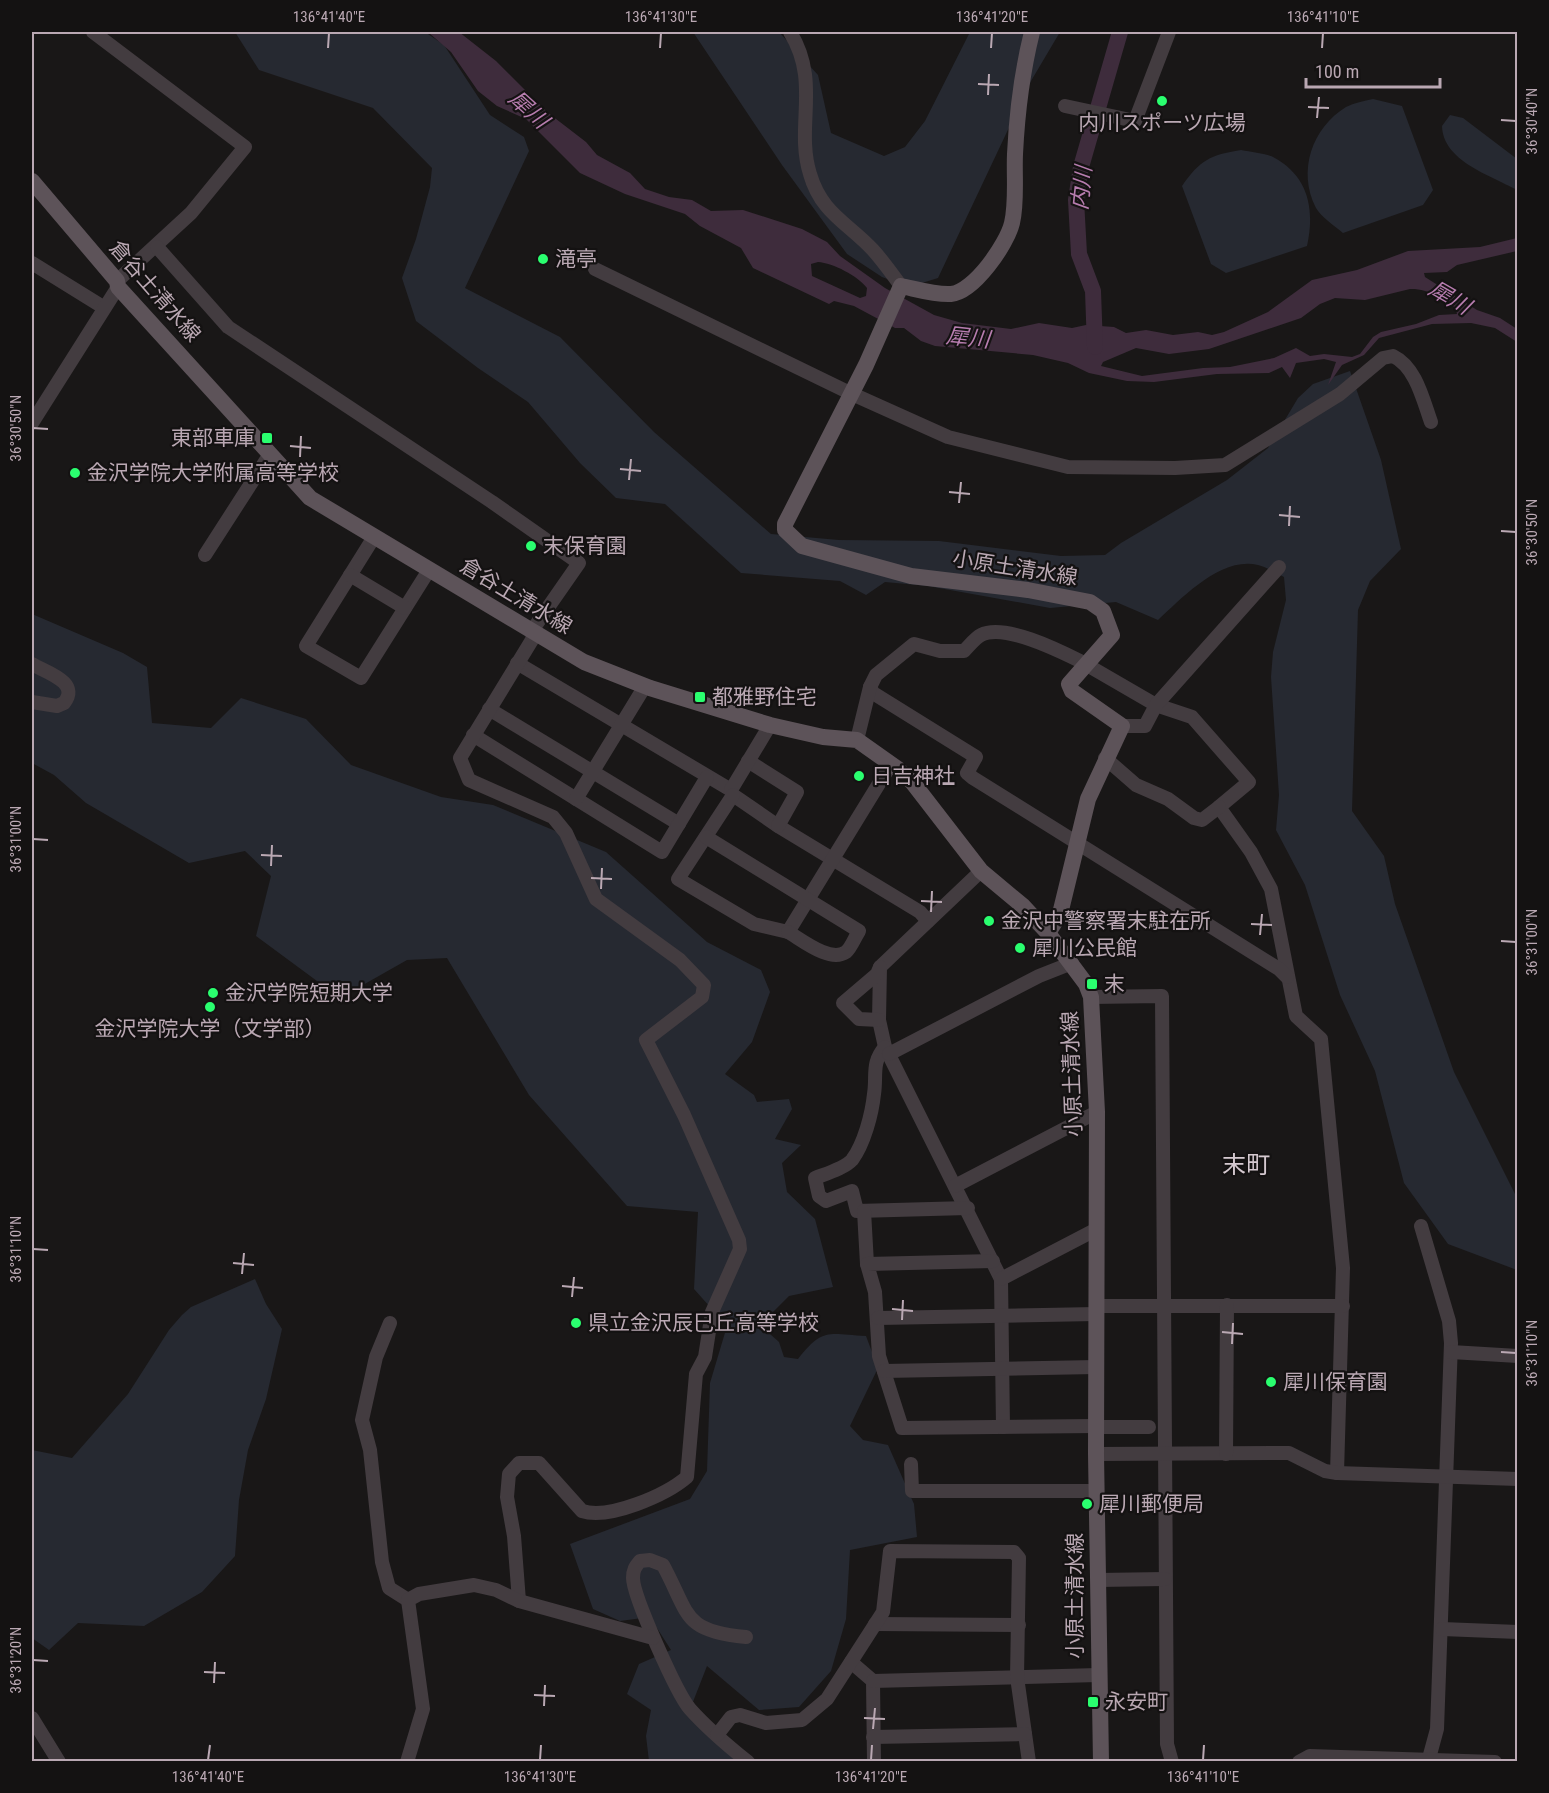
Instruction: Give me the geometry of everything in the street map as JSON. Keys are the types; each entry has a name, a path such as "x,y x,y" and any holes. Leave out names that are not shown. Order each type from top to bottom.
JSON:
{"main road":[{"path":"900,288 951,294 963,290 974,282 1004,245 1012,222 1023,68 1032,32"},
{"name":"倉谷土清水線","path":"32,181 117,284 310,498 533,634 584,662 645,686 770,725 823,737 857,740"},
{"name":"小原土清水線","path":"900,288 850,393 786,518 785,530 802,546 911,576 1028,590 1090,602 1103,611 1112,635 1069,684 1072,691 1122,726"},
{"path":"857,740 913,783 981,872 1023,906 1048,933 1060,914 1088,799 1105,758 1122,726"},
{"name":"小原土清水線","path":"1048,933 1072,963 1092,997 1097,1112 1096,1454 1101,1761"}],"street":[{"path":"32,423 117,284 191,213 245,147 93,32"},
{"path":"790,32 805,63 808,98 806,147 809,172 816,192 826,209 873,250 900,288"},
{"path":"1065,106 1135,121 1169,32"},
{"path":"157,247 228,327 492,502 579,563 533,634 460,758 469,780 553,818 566,833 596,899 680,960 704,985 702,997 646,1040 684,1115 739,1240 740,1249 712,1312 705,1358 696,1374 687,1477 673,1490 603,1515 590,1514 582,1511 539,1462 519,1463 510,1474 507,1497 514,1536 519,1601"},
{"path":"32,263 103,307"},
{"path":"595,269 850,393 968,444 1068,467 1225,465 1340,394 1383,358 1393,356 1405,364 1415,379 1431,422"},
{"path":"205,555 270,454"},
{"path":"374,537 306,646 361,678 429,570"},
{"path":"1122,726 1144,726 1156,705 1279,567"},
{"path":"350,575 405,608"},
{"path":"857,740 870,687 876,675 914,644 940,651 964,651 980,635 994,630 1046,644 1080,660 1085,668 1156,705 1192,717 1249,782 1202,820 1194,819 1168,799 1136,785 1105,758"},
{"path":"517,663 707,777 778,826 920,912 928,921"},
{"path":"32,664 61,680 67,685 68,693 64,703 57,706 32,702"},
{"path":"576,799 645,686"},
{"path":"870,687 873,693 975,757 967,773 973,778 1077,845 1262,958 1287,977"},
{"path":"489,710 679,824"},
{"path":"706,837 859,932 847,952 836,956 789,932 754,924 678,879 706,837 770,725"},
{"path":"473,735 662,852 707,777"},
{"path":"748,761 797,792 778,826"},
{"path":"789,932 891,764"},
{"path":"1219,807 1251,852 1271,889 1296,1016 1321,1039 1343,1268 1337,1473"},
{"path":"879,1020 859,1019 843,1003 877,974 880,967 981,872"},
{"path":"968,1208 857,1211 852,1191 826,1201 819,1196 815,1178 851,1162 862,1139 874,1094 874,1066 877,1056 1039,976 1072,963"},
{"path":"880,967 879,1020 887,1050 968,1208 1001,1279 1003,1427"},
{"path":"1092,997 1162,996 1167,1744 1172,1761"},
{"path":"955,1186 1097,1112"},
{"path":"864,1211 867,1264 876,1292 879,1356 902,1428 1149,1427"},
{"path":"1421,1226 1449,1321 1451,1352 1437,1729 1429,1760"},
{"path":"1001,1279 1097,1229"},
{"path":"867,1264 993,1261"},
{"path":"1226,1454 1227,1305"},
{"path":"878,1318 1000,1315 1163,1306 1343,1306"},
{"path":"390,1323 376,1357 362,1420 370,1450 382,1562 389,1588 408,1600 423,1709 407,1761"},
{"path":"1451,1352 1518,1356"},
{"path":"885,1371 1096,1367"},
{"path":"1096,1454 1295,1454 1325,1471 1337,1473 1518,1479"},
{"path":"911,1464 912,1491 1097,1491"},
{"path":"717,1735 731,1717 740,1715 766,1723 802,1720 827,1699 883,1612 891,1551 1014,1552 1019,1558 1017,1677 1029,1761"},
{"path":"746,1636 715,1634 689,1619 663,1565 650,1560 640,1562 633,1569 633,1580 653,1638 688,1707 748,1761"},
{"path":"1098,1580 1165,1579"},
{"path":"408,1600 419,1594 474,1585 496,1590 519,1601 653,1638"},
{"path":"875,1624 1019,1625"},
{"path":"1442,1629 1518,1632"},
{"path":"851,1662 873,1681 1098,1675"},
{"path":"873,1681 874,1761"},
{"path":"32,1718 59,1761"},
{"path":"873,1737 1025,1734"},
{"path":"1299,1761 1310,1756 1495,1761"}],"shaded area":[{"path":"235,32 425,32 444,45 490,115 524,137 529,151 465,288 560,337 654,432 771,534 839,540 939,541 1061,556 1105,555 1121,543 1227,480 1268,448 1298,398 1313,384 1350,371 1381,460 1401,549 1370,581 1358,610 1352,811 1384,856 1395,904 1454,1072 1517,1198 1517,1270 1448,1244 1404,1183 1375,1071 1340,995 1305,885 1276,830 1279,795 1271,677 1273,652 1286,600 1284,577 1258,565 1244,564 1230,567 1203,581 1158,620 1116,602 1050,608 928,586 885,582 866,595 840,581 741,573 665,504 616,498 580,463 528,402 416,321 402,278 416,239 430,187 432,168 373,108 259,70"},
{"path":"693,32 779,32 818,75 831,133 884,156 905,147 925,121 970,32 1060,32 1031,81 938,278 909,287 882,277 847,254 782,165"},
{"path":"1373,99 1402,106 1433,190 1423,205 1343,233 1316,208 1310,194 1308,165 1311,152 1324,126 1346,107"},
{"path":"1450,115 1463,118 1517,159 1517,190 1470,166 1450,149 1444,138 1442,126"},
{"path":"1241,150 1273,157 1295,174 1302,184 1309,207 1309,233 1307,246 1226,273 1211,264 1182,186 1194,170 1207,160 1221,154"},
{"path":"32,614 123,653 147,667 152,723 211,728 241,698 306,719 351,765 441,797 493,805 606,852 707,942 761,970 770,992 752,1042 725,1074 754,1095 757,1102 789,1099 792,1109 775,1139 801,1145 782,1163 787,1192 815,1219 833,1287 789,1296 771,1314 770,1334 779,1342 784,1357 798,1359 820,1337 834,1334 866,1336 878,1368 850,1426 863,1440 888,1445 914,1504 917,1537 850,1550 846,1619 831,1671 799,1707 759,1710 707,1666 689,1712 737,1761 649,1761 646,1736 651,1710 627,1694 639,1664 671,1650 650,1617 620,1621 593,1609 570,1544 690,1499 707,1471 710,1383 727,1326 694,1289 698,1212 627,1206 529,1095 447,958 407,960 340,998 256,936 271,876 245,851 189,863 86,803 54,775 32,763"},
{"path":"255,1279 266,1304 282,1329 266,1399 248,1450 239,1500 235,1556 202,1592 144,1626 78,1623 49,1650 32,1638 32,1450 72,1458 128,1394 169,1330 182,1315 191,1307"}],"water":[{"name":"犀川","path":"428,32 459,32 496,61 547,112 586,142 597,155 630,173 645,189 669,197 692,200 711,211 743,210 802,229 827,242 840,256 885,288 934,315 962,323 1011,329 1039,323 1072,328 1086,325 1114,327 1126,333 1146,330 1173,335 1198,332 1212,335 1268,312 1312,280 1357,270 1408,251 1480,247 1517,238 1517,251 1457,265 1447,272 1424,273 1425,277 1477,310 1500,318 1517,329 1517,342 1495,328 1471,323 1432,324 1379,338 1364,355 1342,365 1328,385 1336,362 1324,359 1296,363 1290,378 1282,367 1269,373 1217,374 1154,382 1127,381 1089,373 1068,363 1033,355 935,346 921,341 904,328 895,328 854,306 834,301 829,304 753,268 741,248 700,226 685,214 625,194 580,173 526,119 497,106 478,91 451,52","holes":["818,262 838,268 858,279 867,288 866,296 860,298 812,276 811,264","1410,289 1438,295 1451,304 1457,314 1439,315 1416,324 1381,332 1373,337 1360,354 1352,357 1324,354 1310,356 1296,348 1274,358 1230,367 1142,376 1101,366 1103,362 1136,348 1169,354 1209,349 1301,318 1320,304 1335,298 1365,300"]}],"waterway":[{"name":"内川","path":"1095,347 1093,291 1079,254 1076,200 1081,167 1120,32"}],"place":[{"name":"内川スポーツ広場","path":"1162,101"},
{"name":"滝亭","path":"543,259"},
{"name":"東部車庫","path":"267,438"},
{"name":"金沢学院大学附属高等学校","path":"75,473"},
{"name":"末保育園","path":"531,546"},
{"name":"都雅野住宅","path":"700,697"},
{"name":"日吉神社","path":"859,776"},
{"name":"金沢中警察署末駐在所","path":"989,921"},
{"name":"犀川公民館","path":"1020,948"},
{"name":"末","path":"1092,984"},
{"name":"金沢学院短期大学","path":"213,993"},
{"name":"金沢学院大学（文学部）","path":"210,1007"},
{"name":"県立金沢辰巳丘高等学校","path":"576,1323"},
{"name":"犀川保育園","path":"1271,1382"},
{"name":"犀川郵便局","path":"1087,1504"},
{"name":"永安町","path":"1093,1702"}],"district":[{"name":"末町","path":"1246,1165"}]}
